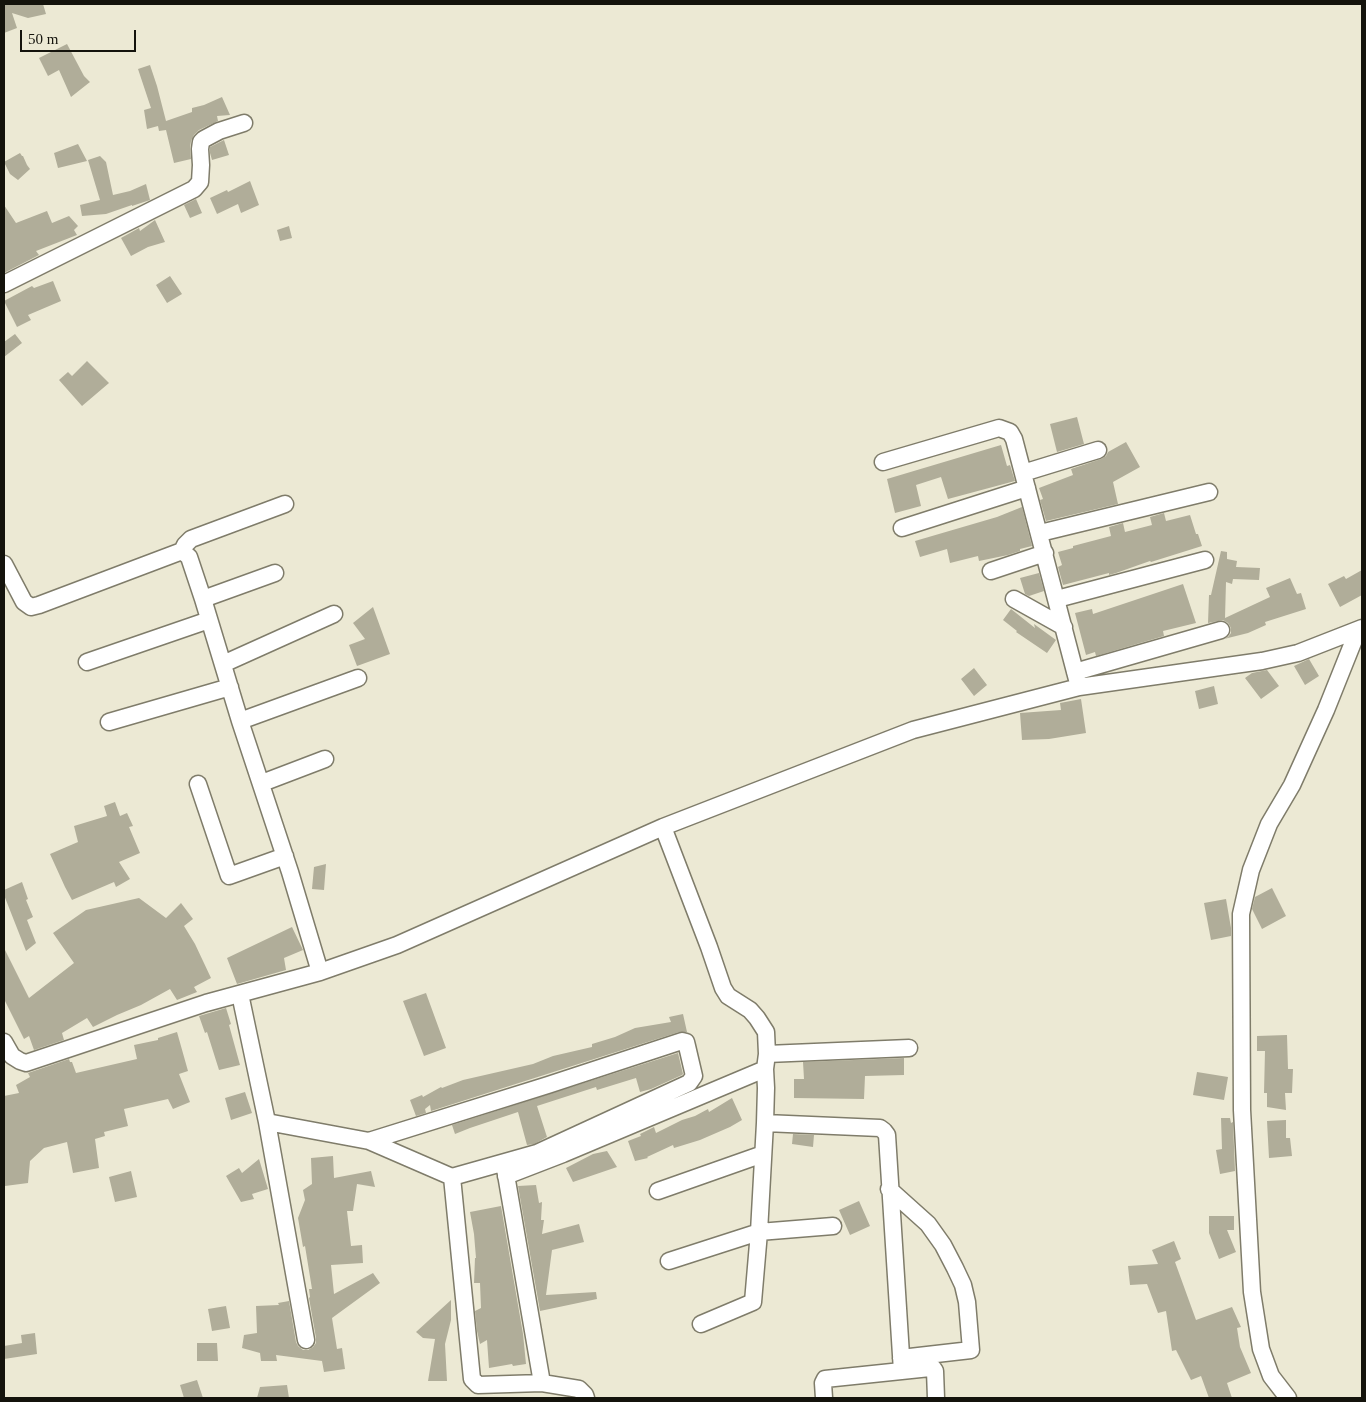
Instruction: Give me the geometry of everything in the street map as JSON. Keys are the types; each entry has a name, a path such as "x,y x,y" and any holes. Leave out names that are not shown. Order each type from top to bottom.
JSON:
{"street":[{"path":"4,284 194,189 200,182 201,142 219,131 244,123"},
{"path":"883,462 999,428 1010,432 1014,439 1040,533 1077,679"},
{"path":"902,528 1025,481 1098,450"},
{"path":"1040,533 1209,492"},
{"path":"4,564 24,602 31,607 182,552 185,545 191,539 285,504"},
{"path":"182,552 189,557 203,599 320,972"},
{"path":"991,570 1045,553"},
{"path":"1057,598 1205,560"},
{"path":"203,599 275,572"},
{"path":"1014,599 1064,627"},
{"path":"223,664 334,614"},
{"path":"87,662 209,620"},
{"path":"1077,679 1262,661 1298,653 1360,629"},
{"path":"1288,1398 1271,1376 1261,1349 1252,1292 1242,1110 1241,914 1251,870 1269,824 1300,769 1360,629"},
{"path":"4,1042 12,1056 26,1063 206,1003 320,972 397,945 663,827 914,730 1077,679 1221,630"},
{"path":"240,721 358,678"},
{"path":"108,722 230,687"},
{"path":"262,783 325,759"},
{"path":"198,784 229,876 285,856"},
{"path":"663,827 723,988 728,996 750,1010 763,1025 766,1032 765,1123 753,1302 701,1324"},
{"path":"240,994 267,1122 306,1340"},
{"path":"368,1141 682,1041 686,1042 694,1076 689,1083 537,1153 505,1170"},
{"path":"267,1122 368,1141 452,1177 505,1170 563,1154 766,1062 910,1048"},
{"path":"765,1123 880,1128 884,1131 886,1135 902,1364"},
{"path":"658,1191 763,1154"},
{"path":"505,1170 542,1383"},
{"path":"452,1177 472,1379 478,1385 542,1383 579,1389 586,1398"},
{"path":"824,1398 822,1386 825,1379 971,1350 967,1302 963,1286 943,1245 928,1224 889,1189"},
{"path":"669,1261 759,1232 833,1226"},
{"path":"902,1364 933,1368 935,1371 936,1398"}],"building":[{"path":"4,4 43,4 46,14 28,18 12,13 17,28 4,33"},
{"path":"67,44 84,76 90,82 71,97 59,70 48,76 39,58"},
{"path":"150,65 166,121 192,112 192,108 222,97 230,115 217,116 218,121 199,130 194,135 190,148 191,159 174,163 166,130 159,131 158,126 147,129 144,110 151,108 138,69"},
{"path":"224,140 229,155 212,160 210,147"},
{"path":"78,144 87,161 58,168 54,153"},
{"path":"20,153 30,169 18,180 10,174 4,162"},
{"path":"100,156 106,162 113,195 130,191 146,184 150,200 106,214 82,216 80,205 100,200 88,160"},
{"path":"250,181 259,205 241,213 238,204 217,214 210,198 227,190 228,192"},
{"path":"196,199 202,213 190,218 184,205"},
{"path":"4,205 16,223 47,211 52,223 69,216 78,226 74,230 77,235 36,251 39,255 4,273"},
{"path":"155,220 165,242 148,247 131,256 121,238 139,228 140,231"},
{"path":"289,226 292,238 280,241 277,230"},
{"path":"170,276 182,294 167,303 156,285"},
{"path":"53,281 61,301 28,315 31,320 17,327 4,301 32,286 34,288"},
{"path":"15,334 22,343 4,357 4,342"},
{"path":"87,361 109,383 82,406 59,380 68,372 72,376"},
{"path":"1077,417 1084,444 1057,452 1050,424"},
{"path":"1126,442 1140,467 1113,482 1118,504 1046,521 1040,500 1043,499 1039,488 1073,475 1071,469 1101,459 1108,452"},
{"path":"1001,445 1007,466 1010,465 1015,481 948,499 941,477 916,485 921,506 895,513 887,479"},
{"path":"1022,507 1032,546 1008,555 979,561 978,556 950,563 947,549 920,557 915,541 997,517"},
{"path":"1164,513 1166,521 1190,515 1202,546 1109,575 1109,573 1063,585 1058,567 1062,565 1058,552 1111,536 1109,527 1123,523 1125,532 1152,525 1150,517"},
{"path":"1221,551 1227,552 1227,559 1237,561 1236,567 1260,568 1259,580 1233,579 1232,584 1226,582 1225,618 1270,597 1266,588 1290,578 1297,594 1301,593 1306,609 1265,622 1266,625 1248,633 1224,639 1231,633 1228,623 1223,620 1208,623 1209,595 1211,595"},
{"path":"1362,570 1362,595 1340,607 1328,584 1344,576 1346,579"},
{"path":"1039,573 1044,591 1029,596 1025,594 1020,578"},
{"path":"1183,584 1196,623 1163,631 1164,636 1096,656 1095,652 1086,655 1075,613 1092,609 1093,614"},
{"path":"373,607 390,654 357,666 349,645 365,639 353,623"},
{"path":"1011,609 1035,628 1034,624 1056,640 1047,653 1016,632 1003,620"},
{"path":"1309,659 1319,676 1305,685 1294,666"},
{"path":"974,668 987,685 974,696 961,679"},
{"path":"1267,670 1279,686 1261,699 1245,678 1252,673"},
{"path":"1214,686 1218,704 1199,709 1195,691"},
{"path":"1081,699 1086,733 1049,739 1022,740 1020,713 1061,710 1060,703"},
{"path":"115,802 120,816 127,813 133,826 129,827 140,853 119,862 130,879 116,887 114,882 72,900 50,854 78,842 74,826 107,816 104,806"},
{"path":"326,864 324,890 312,889 314,867"},
{"path":"22,882 28,899 26,900 33,917 27,920 36,943 26,951 4,895 4,890"},
{"path":"1272,888 1286,916 1262,929 1252,909 1255,897"},
{"path":"139,898 166,918 181,903 193,919 184,926 211,978 194,987 197,992 177,1000 170,989 141,1005 93,1027 87,1018 62,1033 64,1040 34,1050 29,1036 24,1039 4,999 4,948 29,998 74,963 53,933 86,910"},
{"path":"1226,899 1231,936 1211,940 1204,903"},
{"path":"292,927 303,950 284,958 286,970 237,984 227,958"},
{"path":"426,993 446,1048 424,1056 403,1001"},
{"path":"226,1008 240,1065 219,1070 207,1032 205,1033 199,1016"},
{"path":"683,1014 687,1032 679,1032 431,1111 430,1105 425,1109 426,1113 416,1116 410,1100 422,1095 423,1097 441,1087 463,1080 533,1064 553,1056 592,1047 592,1044 635,1028 671,1022 669,1017"},
{"path":"177,1032 188,1071 179,1074 190,1102 173,1109 168,1099 124,1109 128,1126 104,1132 105,1136 95,1139 99,1168 73,1173 67,1142 44,1148 30,1161 28,1183 5,1186 4,1096 19,1093 16,1085 30,1077 28,1073 69,1059 76,1073 137,1059 134,1045 158,1040 158,1038"},
{"path":"1287,1035 1288,1069 1293,1069 1292,1093 1285,1093 1286,1110 1267,1107 1267,1093 1264,1093 1265,1051 1257,1051 1257,1036"},
{"path":"678,1053 683,1074 651,1089 640,1092 636,1078 597,1090 596,1087 537,1106 547,1137 534,1144 527,1145 518,1112 455,1134 452,1125"},
{"path":"904,1058 904,1075 865,1076 864,1099 794,1098 794,1079 804,1079 803,1062"},
{"path":"1197,1072 1228,1077 1224,1100 1193,1095"},
{"path":"245,1092 252,1113 231,1120 225,1098"},
{"path":"732,1098 742,1120 700,1140 674,1148 673,1145 648,1158 635,1161 628,1141 641,1136 640,1134 654,1127 656,1133 708,1109 709,1112"},
{"path":"1221,1118 1230,1118 1231,1123 1233,1122 1235,1171 1220,1174 1216,1150 1222,1149"},
{"path":"1286,1120 1286,1138 1290,1138 1292,1156 1269,1158 1267,1121"},
{"path":"793,1134 814,1135 813,1147 792,1144"},
{"path":"607,1151 617,1167 573,1182 566,1168 593,1154"},
{"path":"333,1156 334,1178 371,1171 375,1187 357,1184 353,1211 347,1211 351,1246 362,1245 363,1263 331,1265 334,1294 373,1273 380,1283 332,1318 337,1349 342,1348 345,1369 324,1372 322,1361 276,1355 277,1361 261,1361 260,1353 242,1348 244,1335 257,1333 256,1306 279,1305 278,1303 289,1301 298,1346 303,1350 308,1350 316,1343 309,1298 309,1289 312,1289 298,1218 305,1200 303,1190 312,1184 311,1158"},
{"path":"259,1159 268,1189 252,1194 254,1199 241,1202 226,1176 239,1168 242,1173"},
{"path":"131,1171 137,1197 115,1202 109,1177"},
{"path":"536,1185 539,1203 542,1202 541,1220 544,1220 542,1234 579,1224 584,1242 552,1250 546,1295 596,1292 597,1299 540,1311 518,1186"},
{"path":"859,1201 870,1226 850,1235 839,1210"},
{"path":"501,1206 523,1334 526,1364 513,1366 512,1364 489,1368 487,1340 480,1344 477,1331 475,1311 481,1308 480,1283 474,1283 476,1258 470,1212"},
{"path":"1209,1216 1234,1216 1234,1230 1227,1230 1236,1252 1219,1259 1209,1233"},
{"path":"1174,1241 1181,1259 1175,1262 1196,1320 1232,1307 1241,1327 1237,1328 1240,1347 1251,1373 1227,1383 1232,1398 1209,1398 1201,1376 1191,1380 1176,1350 1172,1351 1166,1311 1158,1313 1147,1284 1130,1285 1128,1266 1158,1264 1152,1250"},
{"path":"451,1300 451,1320 445,1344 447,1381 428,1381 435,1339 423,1338 416,1332"},
{"path":"226,1306 230,1328 212,1331 208,1309"},
{"path":"35,1333 37,1354 4,1359 4,1346 22,1343 21,1335"},
{"path":"197,1343 217,1343 218,1361 197,1361"},
{"path":"197,1380 203,1398 184,1398 180,1385"},
{"path":"287,1385 289,1398 257,1398 260,1387"}]}
